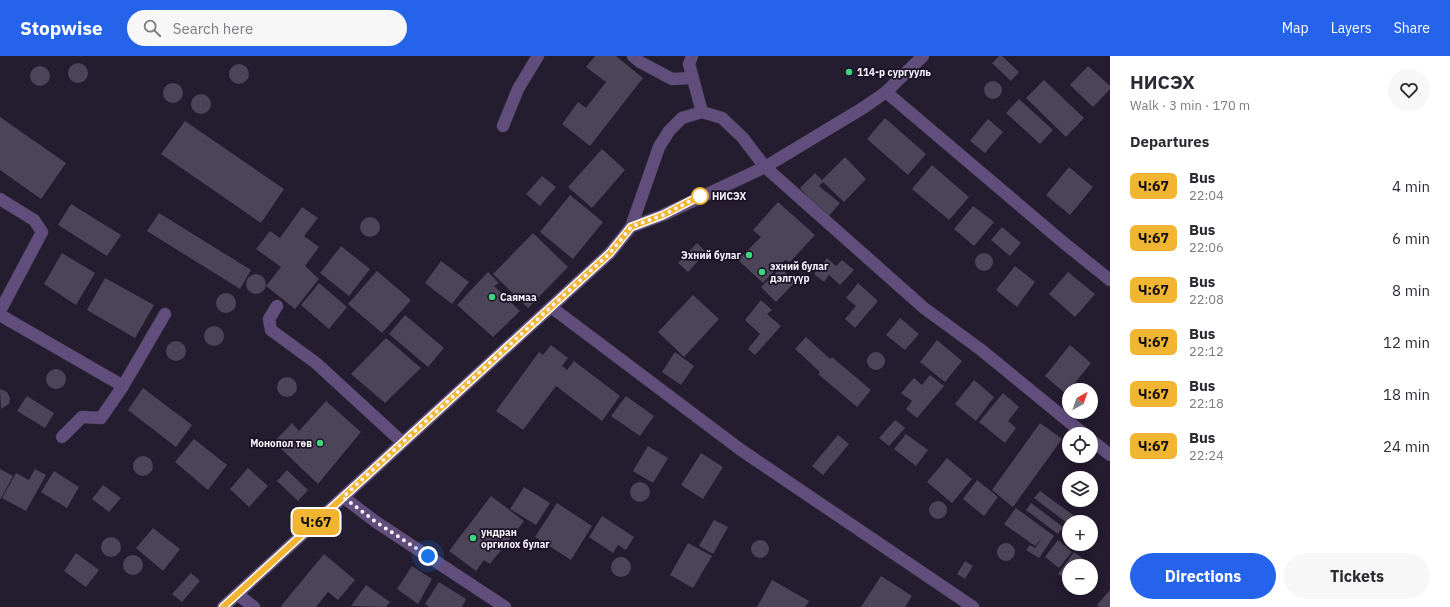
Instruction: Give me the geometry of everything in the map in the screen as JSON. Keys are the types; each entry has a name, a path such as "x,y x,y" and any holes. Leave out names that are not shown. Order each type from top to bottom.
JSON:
{"street":[{"path":"503,126 518,89 538,56"},
{"path":"633,56 640,62 672,79 692,78"},
{"path":"692,56 689,64 702,112"},
{"path":"631,227 663,215 765,167 886,92 924,56"},
{"path":"886,92 1064,243 1110,280"},
{"path":"223,607 610,253 631,227 662,142 669,131 682,118 702,112 722,118 743,138 765,167 924,308 980,349 1075,427"},
{"path":"0,199 34,220 42,232 0,310"},
{"path":"277,306 269,319 271,330 316,363 402,442"},
{"path":"551,307 741,450 973,607"},
{"path":"62,437 82,417 101,418 123,386 165,314"},
{"path":"0,315 123,386"},
{"path":"1098,446 1110,455"},
{"path":"343,497 376,522 505,607"},
{"path":"237,594 254,607"}],"building":[{"path":"595,56 616,56 643,78 590,146 562,124 578,102 586,108 606,82 586,67"},
{"path":"999,56 1002,56 1019,72 1011,81 992,63"},
{"path":"74,63 82,63 88,69 88,77 82,83 74,83 68,77 68,69"},
{"path":"235,64 243,64 249,70 249,78 243,84 235,84 229,78 229,70"},
{"path":"36,66 44,66 50,72 50,80 44,86 36,86 30,80 30,72"},
{"path":"1088,66 1110,86 1110,89 1093,107 1070,85"},
{"path":"1044,80 1084,118 1066,137 1026,98"},
{"path":"993,81 999,84 1002,90 999,96 993,99 987,96 984,90 987,84"},
{"path":"169,83 177,83 183,89 183,97 177,103 169,103 163,97 163,89"},
{"path":"197,94 205,94 211,100 211,108 205,114 197,114 191,108 191,100"},
{"path":"1019,99 1053,130 1040,144 1006,113"},
{"path":"0,117 66,163 41,199 0,170"},
{"path":"885,118 926,154 908,175 867,139"},
{"path":"988,119 1003,132 985,153 970,141"},
{"path":"185,121 284,189 261,223 161,154"},
{"path":"602,149 625,170 592,208 568,187"},
{"path":"845,157 866,179 844,202 823,182 819,186 840,203 828,217 805,198 808,197 800,188 815,173 822,180"},
{"path":"932,165 969,197 949,220 912,189"},
{"path":"1069,167 1093,187 1070,215 1046,195"},
{"path":"542,176 556,187 540,206 526,194"},
{"path":"570,195 603,222 573,259 540,232"},
{"path":"778,202 815,235 790,262 785,260 763,283 738,260 761,237 753,230"},
{"path":"71,204 121,235 107,256 58,225"},
{"path":"973,206 994,222 974,246 954,229"},
{"path":"302,207 318,218 304,236 319,247 305,266 319,279 295,309 266,286 281,267 256,249 270,231 280,238"},
{"path":"159,213 251,270 240,289 147,231"},
{"path":"366,217 374,217 380,223 380,231 374,237 366,237 360,231 360,223"},
{"path":"1002,227 1021,243 1010,256 991,240"},
{"path":"533,233 568,267 528,308 493,274"},
{"path":"697,243 706,252 688,272 678,263"},
{"path":"341,246 370,269 349,296 320,273"},
{"path":"62,253 95,273 76,305 44,284"},
{"path":"984,253 990,256 993,262 990,268 984,271 978,268 975,262 978,256"},
{"path":"827,258 836,266 842,260 854,270 840,285 829,275 824,282 814,274"},
{"path":"441,261 469,282 452,304 425,283"},
{"path":"1015,266 1035,282 1017,307 996,290"},
{"path":"781,268 795,282 776,302 761,287"},
{"path":"377,271 411,300 382,333 348,304"},
{"path":"488,272 499,283 494,286 520,311 493,337 457,305"},
{"path":"1068,272 1095,294 1075,317 1049,294"},
{"path":"252,274 260,274 266,280 266,288 260,294 252,294 246,288 246,280"},
{"path":"105,278 154,305 135,338 87,310"},
{"path":"319,283 347,307 329,329 301,305"},
{"path":"858,283 878,301 855,328 845,319 856,306 846,298"},
{"path":"222,293 230,293 236,299 236,307 230,313 222,313 216,307 216,299"},
{"path":"693,295 719,319 684,357 658,332"},
{"path":"761,300 772,310 767,314 781,326 755,355 748,349 760,334 745,320"},
{"path":"405,315 444,348 428,367 389,334"},
{"path":"900,318 919,334 905,350 886,335"},
{"path":"210,326 218,326 224,332 224,340 218,346 210,346 204,340 204,332"},
{"path":"806,337 830,359 832,357 871,390 857,407 818,374 820,372 795,349"},
{"path":"386,338 421,368 385,403 351,374"},
{"path":"937,340 962,361 945,382 920,362"},
{"path":"172,341 180,341 186,347 186,355 180,361 172,361 166,355 166,347"},
{"path":"551,345 568,358 562,366 567,370 564,374 574,361 620,396 602,421 556,386 523,430 496,411 539,352 543,355"},
{"path":"1070,345 1091,363 1075,383 1062,383 1062,391 1045,376"},
{"path":"675,352 694,366 681,385 662,372"},
{"path":"876,352 882,355 885,361 882,367 876,370 870,367 867,361 870,355"},
{"path":"52,369 60,369 66,375 66,383 60,389 52,389 46,383 46,375"},
{"path":"930,375 944,386 917,418 906,409 912,401 901,393 914,378 922,385"},
{"path":"287,377 294,380 297,387 294,394 287,397 280,394 277,387 280,380"},
{"path":"974,380 994,397 976,421 955,404"},
{"path":"143,388 192,425 176,447 128,410"},
{"path":"0,389 7,392 10,398 9,404 1,409"},
{"path":"1003,393 1019,407 1008,421 1016,428 1005,443 979,422"},
{"path":"27,396 54,413 45,428 17,411"},
{"path":"626,396 654,416 640,436 611,416"},
{"path":"326,401 361,432 318,484 274,442 292,423 299,431"},
{"path":"895,420 905,428 889,446 879,438"},
{"path":"1040,423 1062,439 1013,507 992,490"},
{"path":"906,434 928,450 916,466 894,449"},
{"path":"838,435 849,444 823,475 812,466"},
{"path":"194,439 227,465 208,490 175,462"},
{"path":"648,446 668,458 653,483 633,471"},
{"path":"701,453 723,467 703,499 681,485"},
{"path":"139,456 147,456 153,462 153,470 147,476 139,476 133,470 133,462"},
{"path":"947,458 972,479 952,503 927,482"},
{"path":"248,468 268,486 249,507 230,489"},
{"path":"0,469 13,476 0,500"},
{"path":"35,469 46,475 26,511 2,498 16,473 29,480"},
{"path":"287,470 308,490 298,501 277,481"},
{"path":"54,471 79,487 67,508 41,492"},
{"path":"977,480 998,497 984,516 963,499"},
{"path":"636,482 644,482 650,488 650,496 644,502 636,502 630,496 630,488"},
{"path":"103,485 121,498 109,512 92,499"},
{"path":"524,487 550,503 536,525 510,509"},
{"path":"1040,491 1073,515 1062,515 1062,519 1034,498"},
{"path":"491,496 524,521 490,564 484,560 476,571 449,551"},
{"path":"938,501 944,504 947,510 944,516 938,519 932,516 929,510 932,504"},
{"path":"557,503 592,526 571,560 535,537"},
{"path":"1031,503 1062,526 1062,528 1058,534 1026,510"},
{"path":"1016,508 1054,536 1039,558 1026,550 1030,545 1035,548 1043,537 1035,546 1004,524"},
{"path":"602,516 634,537 626,550 618,545 613,553 589,537"},
{"path":"714,520 728,527 713,554 699,546"},
{"path":"153,528 180,549 163,571 136,548"},
{"path":"107,537 115,537 121,543 121,551 115,557 107,557 101,551 101,543"},
{"path":"756,540 764,540 769,545 767,556 764,558 756,558 751,553 751,545"},
{"path":"1058,540 1062,543 1062,551 1072,552 1066,559 1062,559 1062,564 1059,568 1045,557"},
{"path":"688,543 712,556 693,588 670,575"},
{"path":"1006,543 1010,544 1014,548 1014,556 1010,560 1006,561 1002,560 998,556 997,552 998,548 1002,544"},
{"path":"1074,552 1084,559 1069,559"},
{"path":"76,553 99,570 86,587 64,571"},
{"path":"324,554 355,580 338,600 328,592 316,607 282,607 281,606"},
{"path":"129,555 137,555 143,561 143,569 137,575 129,575 123,569 123,561"},
{"path":"617,557 625,557 631,563 631,571 625,577 617,577 611,571 611,563"},
{"path":"965,561 973,566 965,579 957,574"},
{"path":"412,566 432,579 418,604 397,589"},
{"path":"1062,568 1062,577 1058,574"},
{"path":"191,573 200,581 182,602 172,594"},
{"path":"881,576 912,596 905,607 861,607"},
{"path":"772,580 809,601 805,607 757,607"},
{"path":"439,582 466,599 462,607 429,607 425,604"},
{"path":"366,585 390,602 386,607 351,606"},
{"path":"1110,590 1110,607 1100,607 1097,605"}],"bus line":[{"name":"Ч:67","path":"223,607 610,253 631,227 663,215 700,196"}],"place":[{"name":"114-р сургууль","path":"849,72"},
{"name":"НИСЭХ","path":"700,196"},
{"name":"Эхний булаг","path":"749,255"},
{"name":"эхний булаг дэлгүүр","path":"762,272"},
{"name":"Саямаа","path":"492,297"},
{"name":"Монопол төв","path":"320,443"},
{"name":"ундран оргилох булаг","path":"473,538"}],"route":[{"path":"428,556 376,522 343,497 610,253 631,227 663,215 700,196"}]}
